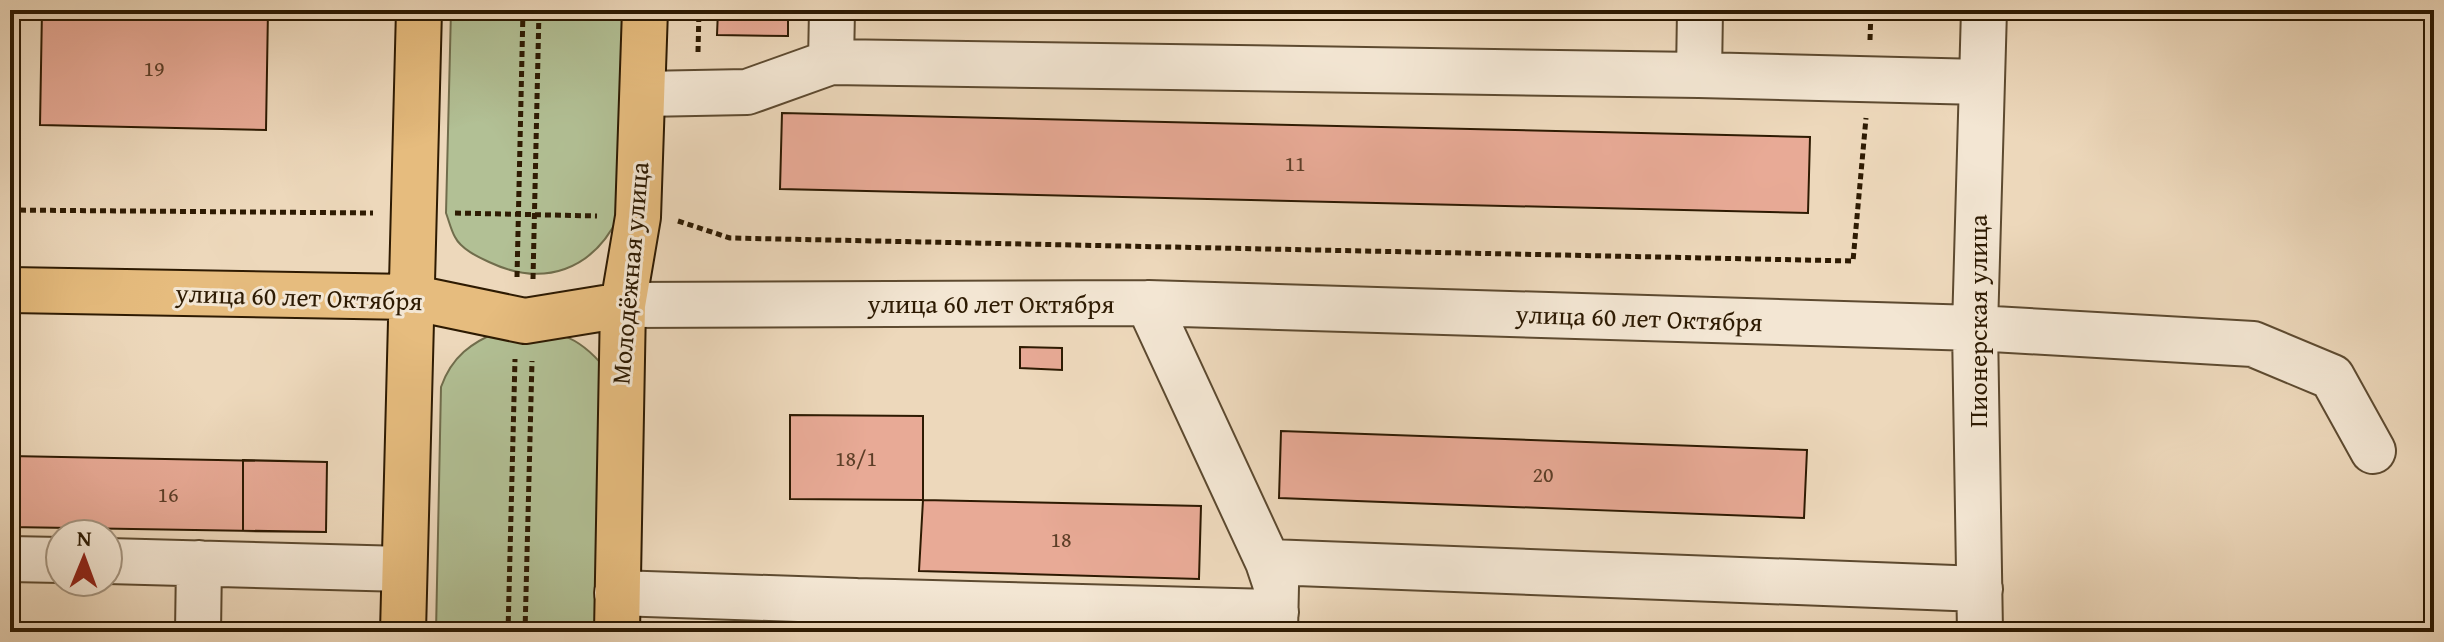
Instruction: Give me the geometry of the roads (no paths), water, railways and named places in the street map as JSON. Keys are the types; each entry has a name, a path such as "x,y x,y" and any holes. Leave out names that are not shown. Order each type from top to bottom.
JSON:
{"main road":[{"path":"403,632 419,10"},
{"name":"Молодёжная улица","path":"617,613 623,305 638,217 645,10"},
{"name":"улица 60 лет Октября","path":"10,290 410,297 525,321 623,305"}],"street":[{"path":"831,62 832,10"},
{"path":"1699,75 1700,10"},
{"name":"Пионерская улица","path":"1980,632 1975,328 1984,10"},
{"path":"643,94 747,92 831,62 1981,82"},
{"path":"617,613 1275,622 1276,586 1268,562 1148,303"},
{"name":"улица 60 лет Октября","path":"623,305 1148,303 1975,328 2253,344 2332,377 2373,451"},
{"path":"10,559 44,560"},
{"path":"124,561 404,569"},
{"path":"1268,562 1980,589"},
{"path":"198,632 199,563"}]}
